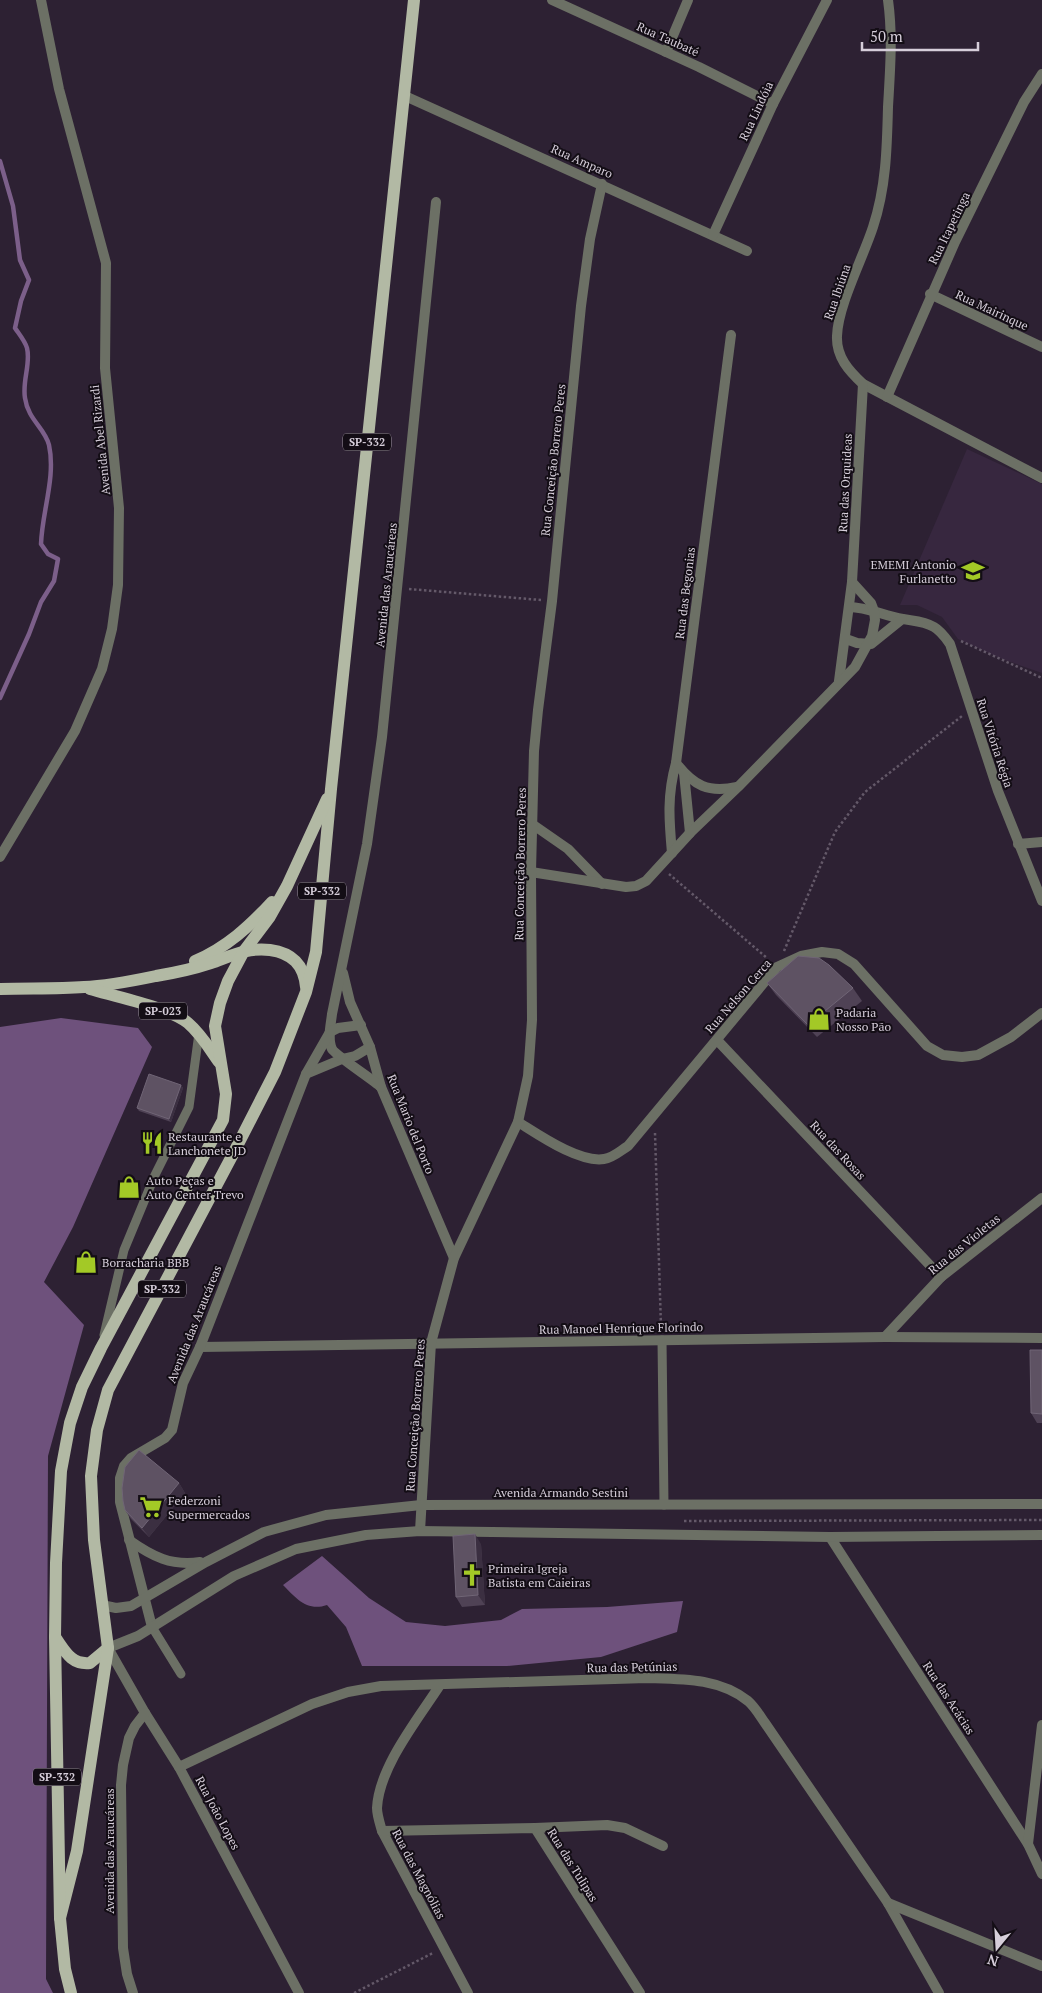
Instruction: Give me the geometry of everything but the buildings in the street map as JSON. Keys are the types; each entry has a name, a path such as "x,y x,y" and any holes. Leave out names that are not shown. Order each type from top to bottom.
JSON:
{"main road":[{"name":"SP-332","path":"60,1918 77,1851 108,1648 94,1540 91,1476 98,1430 108,1390 275,1072 306,992 318,936 330,789 414,0"},
{"name":"SP-332","path":"71,1993 65,1968 60,1918 55,1637 56,1563 61,1471 70,1423 82,1388 101,1348 223,1120 226,1094 215,1026 220,1003 228,981 244,951 269,918 288,886 330,789"},
{"path":"166,974 203,958 224,946 259,916 288,886"},
{"path":"244,951 269,950 280,952 290,957 299,964 305,975 306,992"},
{"name":"SP-023","path":"0,989 85,987 166,974 210,963 244,951"},
{"name":"SP-023","path":"85,987 173,1014 186,1021 199,1033 221,1066"},
{"path":"55,1637 68,1656 75,1662 90,1663 108,1648"}],"street":[{"name":"Avenida Abel Rizardi","path":"0,856 75,730 102,669 112,629 118,585 119,508 105,368 106,263 59,89 42,0"},
{"name":"Rua Taubaté","path":"552,0 773,104"},
{"path":"666,52 688,0"},
{"name":"Rua Lindóia","path":"713,235 773,104 827,0"},
{"name":"Rua Ibiúna","path":"888,0 891,25 887,161 874,226 842,310 836,336 839,354 849,371 863,384 1042,478"},
{"name":"Rua Itapetinga","path":"887,397 930,294 1024,102 1042,74"},
{"name":"Rua Amparo","path":"405,96 747,251"},
{"name":"Rua Conceição Borrero Peres","path":"420,1531 431,1343 454,1258 518,1122 528,1076 532,1020 532,824 538,710 552,601 581,306 590,239 602,184"},
{"name":"Avenida das Araucáreas","path":"152,1628 120,1502 120,1478 131,1458 165,1438 172,1430 183,1383 200,1347 306,1074 330,1032 368,834 382,737 436,202"},
{"name":"Rua Mairinque","path":"930,294 1042,347"},
{"name":"Rua das Begonias","path":"672,853 668,800 670,783 676,763 731,335"},
{"name":"Rua das Orquideas","path":"849,607 863,384"},
{"path":"531,872 626,887 636,886 646,881 690,833 738,787 855,667 868,644 874,625 874,611 863,593 852,582"},
{"path":"840,682 849,607 866,608 902,619 918,620 941,632"},
{"path":"846,639 857,644 871,644 902,619"},
{"name":"Rua Vitória Régia","path":"941,632 950,644 998,791 1042,901"},
{"path":"676,763 684,773 702,787 713,790 738,787"},
{"path":"684,773 690,833"},
{"path":"532,824 568,849 602,884"},
{"path":"1018,844 1042,842"},
{"name":"Rua Nelson Cerca","path":"518,1122 544,1139 584,1158 601,1160 611,1158 628,1146 777,967 801,956 822,952 838,954 854,964 927,1046 944,1055 962,1057 978,1055 1012,1037 1042,1013"},
{"name":"Rua Mario del Porto","path":"342,968 345,986 370,1047 381,1087 454,1258"},
{"path":"361,1025 338,1028 330,1032 332,1050 381,1087"},
{"name":"Rua das Rosas","path":"717,1040 941,1277"},
{"path":"306,1074 342,1059 355,1056 370,1047"},
{"name":"Rua das Violetas","path":"885,1337 941,1277 1042,1198"},
{"name":"Rua Manoel Henrique Florindo","path":"200,1347 885,1337 1042,1338"},
{"name":"Avenida Armando Sestini","path":"102,1605 116,1608 131,1606 206,1562 264,1532 326,1515 421,1505 1042,1504"},
{"path":"108,1648 152,1628 234,1576 296,1549 366,1535 420,1531 830,1537 1042,1535"},
{"name":"Rua das Acácias","path":"830,1537 1028,1844 1042,1874"},
{"path":"129,1540 159,1558 175,1564 206,1562"},
{"name":"Rua João Lopes","path":"108,1648 145,1713 179,1767 299,1993"},
{"name":"Rua das Petúnias","path":"179,1767 312,1704 348,1692 381,1686 647,1678 686,1679 712,1683 730,1690 749,1702 765,1722 888,1903 939,1993"},
{"name":"Rua das Magnólias","path":"440,1685 381,1782 377,1810 382,1831 468,1993"},
{"name":"Avenida das Araucáreas","path":"133,1993 127,1974 123,1948 122,1785 125,1751 135,1726 145,1713"},
{"path":"1028,1844 1042,1725"},
{"path":"535,1828 616,1826 663,1846"},
{"name":"Rua das Tulipas","path":"382,1831 535,1828 640,1993"},
{"path":"888,1903 1042,1966"}],"lane":[{"path":"101,1348 124,1250 155,1175 189,1107 199,1033"},
{"path":"662,1340 664,1505"},
{"path":"152,1628 181,1674"}],"path":[{"path":"398,588 552,601"},
{"path":"941,632 1042,678"},
{"path":"661,866 777,967 835,832 865,792 971,709"},
{"path":"655,1114 662,1340"},
{"path":"683,1521 1042,1520"},
{"path":"354,1993 444,1947"}],"shaded area":[{"name":"EMEMI Antonio Furlanetto","path":"967,449 1042,484 1042,673 1002,659 958,639 942,617 917,605 900,605"},
{"path":"61,1018 138,1028 152,1047 73,1227 44,1282 84,1325 48,1456 46,1979 53,1993 0,1993 0,1027"},
{"path":"322,1556 369,1598 406,1622 445,1626 501,1620 522,1609 607,1607 683,1601 677,1632 601,1657 507,1666 362,1666 346,1627 327,1605 314,1607 308,1605 297,1599 283,1585"}],"waterway":[{"path":"0,161 13,206 20,260 29,280 21,301 15,328 25,343 28,354 25,398 29,412 47,439 51,457 50,482 41,544 48,554 58,559 54,581 41,602 29,634 0,698"}],"place":[{"name":"EMEMI Antonio Furlanetto","path":"973,571"},
{"name":"Padaria Nosso Pão","path":"819,1019"},
{"name":"Restaurante e Lanchonete JD","path":"152,1143"},
{"name":"Auto Peças e Auto Center Trevo","path":"129,1187"},
{"name":"Borracharia BBB","path":"86,1262"},
{"name":"Federzoni Supermercados","path":"151,1507"},
{"name":"Primeira Igreja Batista em Caieiras","path":"472,1575"}]}
